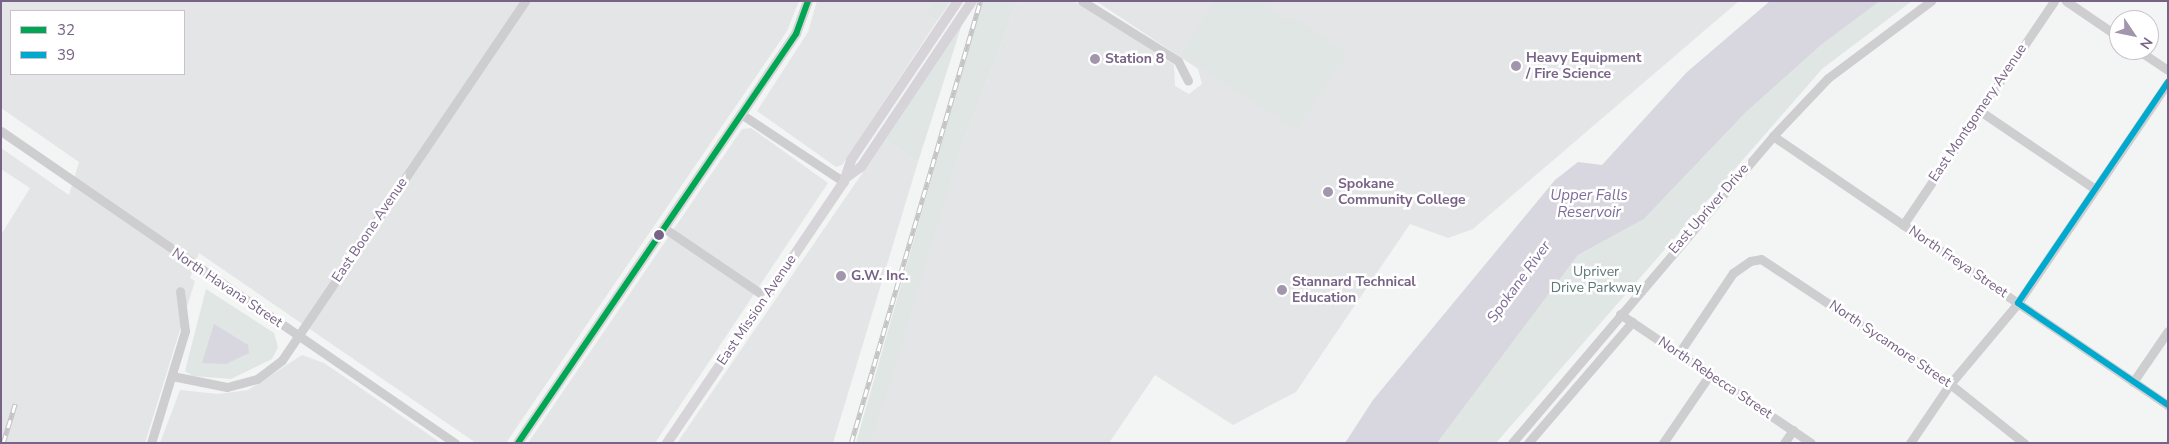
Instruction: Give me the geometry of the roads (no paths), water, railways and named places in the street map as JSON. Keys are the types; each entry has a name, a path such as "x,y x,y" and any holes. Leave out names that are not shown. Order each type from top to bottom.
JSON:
{"main road":[{"path":"518,443 799,29 808,1"},
{"name":"East Mission Avenue","path":"845,180 851,160 958,1"},
{"name":"East Mission Avenue","path":"667,443 845,180 861,167 972,1"}],"street":[{"name":"East Boone Avenue","path":"172,376 217,388 247,383 275,367 299,336 525,1"},
{"path":"1082,1 1178,61 1188,81"},
{"name":"East Upriver Drive","path":"1512,443 1773,136 1828,78 1931,1"},
{"name":"East Montgomery Avenue","path":"1903,225 2054,1"},
{"path":"2066,1 2109,30"},
{"path":"2153,60 2168,70"},
{"path":"1910,443 1950,384 2018,303 2168,82"},
{"path":"1980,110 2095,189"},
{"path":"741,114 845,180"},
{"name":"North Havana Street","path":"1,132 455,443"},
{"name":"North Freya Street","path":"1773,136 2168,405"},
{"path":"664,228 766,297"},
{"name":"North Sycamore Street","path":"1679,353 1733,273 1750,261 1773,264 1950,384 2024,443"},
{"path":"151,443 186,328 180,291"},
{"name":"North Rebecca Street","path":"1620,314 1811,443"},
{"path":"1528,443 1632,322"},
{"path":"2133,382 2168,330"},
{"path":"1663,443 1710,374"},
{"path":"1784,443 1793,430"}],"water":[{"name":"Upper Falls Reservoir","path":"1770,1 1880,1 1821,45 1746,112 1644,219 1578,255 1437,443 1345,443 1373,400 1555,180 1578,162 1602,165 1687,72"},
{"path":"214,324 248,345 249,353 226,364 202,363"}],"railway":[{"path":"851,443 980,1"},
{"path":"3,443 15,404"}],"place":[{"name":"Station 8","path":"1095,59"},
{"name":"Heavy Equipment / Fire Science","path":"1516,66"},
{"name":"Spokane Community College","path":"1328,192"},
{"name":"G.W. Inc.","path":"841,276"},
{"name":"Stannard Technical Education","path":"1282,290"}],"park label":[{"name":"Upriver Drive Parkway","path":"1596,280"}],"water label":[{"name":"Spokane River","path":"1519,282"}]}
